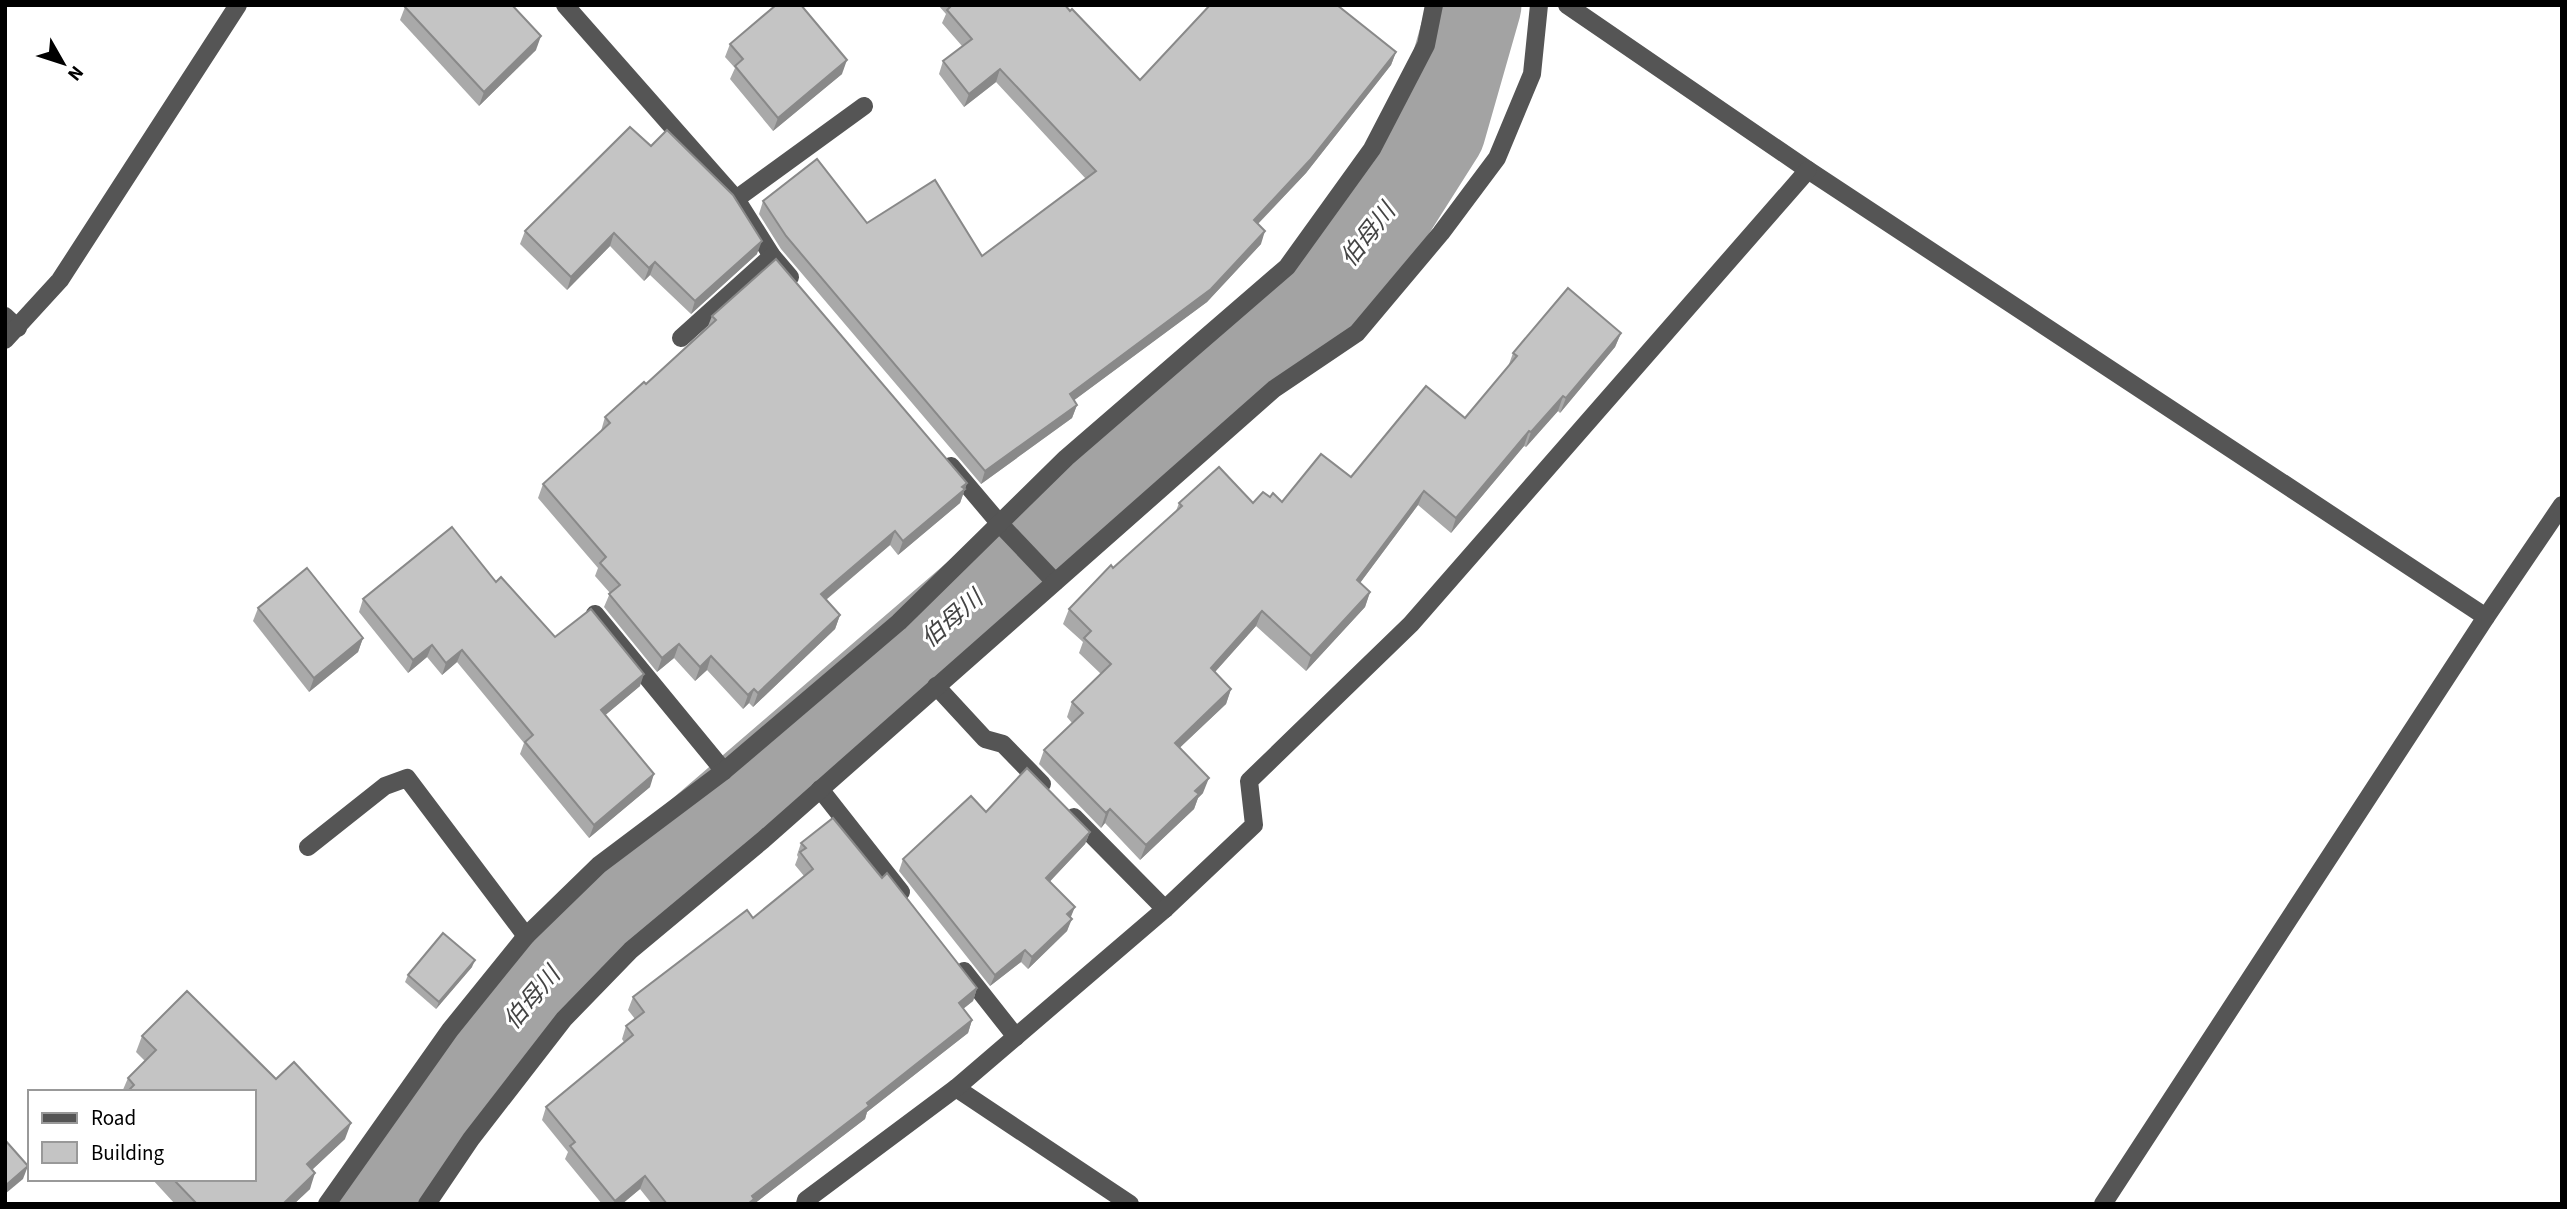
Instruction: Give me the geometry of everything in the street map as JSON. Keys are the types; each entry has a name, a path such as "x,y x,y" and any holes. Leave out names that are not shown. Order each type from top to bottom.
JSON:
{"street":[{"path":"10,328 60,280 239,5"},
{"path":"565,5 736,199 772,256 798,286"},
{"path":"327,1204 450,1030 526,936 599,865 724,771 899,622 1066,458 1287,268 1372,149 1426,45 1434,5"},
{"path":"427,1204 471,1139 564,1019 631,950 763,840 1274,388 1357,333 1424,253 1497,158 1532,74 1539,5"},
{"path":"1567,5 1808,170 2486,617"},
{"path":"736,199 864,106"},
{"path":"805,1204 806,1200 956,1088 1165,909 1254,825 1249,780 1410,624 1808,170"},
{"path":"681,338 772,256"},
{"path":"938,452 1055,582"},
{"path":"2103,1204 2562,505"},
{"path":"595,614 724,771"},
{"path":"936,686 985,739 1003,744 1165,909"},
{"path":"308,847 385,786 407,778 526,936"},
{"path":"820,789 914,908"},
{"path":"956,962 1016,1037"},
{"path":"956,1088 1130,1204"}],"building":[{"path":"512,5 541,36 484,92 405,7"},
{"path":"776,5 801,5 847,60 778,118 735,66 743,59 730,44"},
{"path":"952,5 1065,5 1070,11 1072,9 1140,80 1210,5 1337,5 1396,52 1310,160 1254,220 1265,231 1211,289 1070,394 1077,405 985,471 786,236 763,201 817,159 867,223 935,180 982,256 1096,171 1000,69 969,94 943,61 972,39 947,10"},
{"path":"630,127 651,146 667,130 733,195 762,241 695,301 655,262 649,268 614,233 571,277 525,231"},
{"path":"776,259 967,483 962,487 965,489 903,541 895,531 821,594 840,615 758,693 754,689 748,695 711,656 700,667 679,644 662,658 609,594 620,585 600,563 606,557 543,484 610,423 605,417 644,382 646,384 716,320 712,316"},
{"path":"1568,288 1621,333 1566,398 1563,396 1531,432 1529,431 1456,518 1424,491 1357,580 1370,592 1311,656 1262,611 1211,668 1231,689 1175,743 1209,778 1195,791 1199,794 1146,845 1110,809 1106,813 1044,750 1083,713 1072,702 1111,664 1084,638 1091,631 1069,609 1111,565 1113,568 1182,506 1179,503 1219,467 1253,503 1263,492 1270,497 1273,493 1282,502 1321,454 1351,477 1426,386 1465,418 1517,356 1513,353"},
{"path":"452,527 496,582 501,577 555,637 591,609 644,674 601,710 654,774 594,825 525,742 533,735 462,650 446,663 432,645 413,660 363,599"},
{"path":"307,568 363,638 314,678 258,608"},
{"path":"1027,768 1090,832 1046,878 1075,907 1067,914 1072,919 1032,957 1025,950 995,975 903,859 971,796 986,812"},
{"path":"833,818 882,878 887,873 977,988 959,1003 972,1020 867,1103 869,1106 752,1196 754,1199 748,1204 667,1204 645,1176 615,1201 570,1146 575,1142 546,1107 633,1035 626,1026 644,1012 633,997 747,910 753,918 813,869 800,852 806,848 801,843"},
{"path":"443,933 475,960 439,1002 408,975"},
{"path":"187,991 276,1079 294,1062 351,1123 307,1164 315,1173 283,1204 197,1204 175,1181 256,1181 256,1090 129,1090 134,1085 128,1078 156,1050 142,1036"},
{"path":"5,1140 28,1166 5,1186"}],"waterway":[{"name":"伯母川","path":"379,1204 452,1097 529,994 620,905 1099,493 1322,292 1387,213 1439,131 1475,5"}]}
